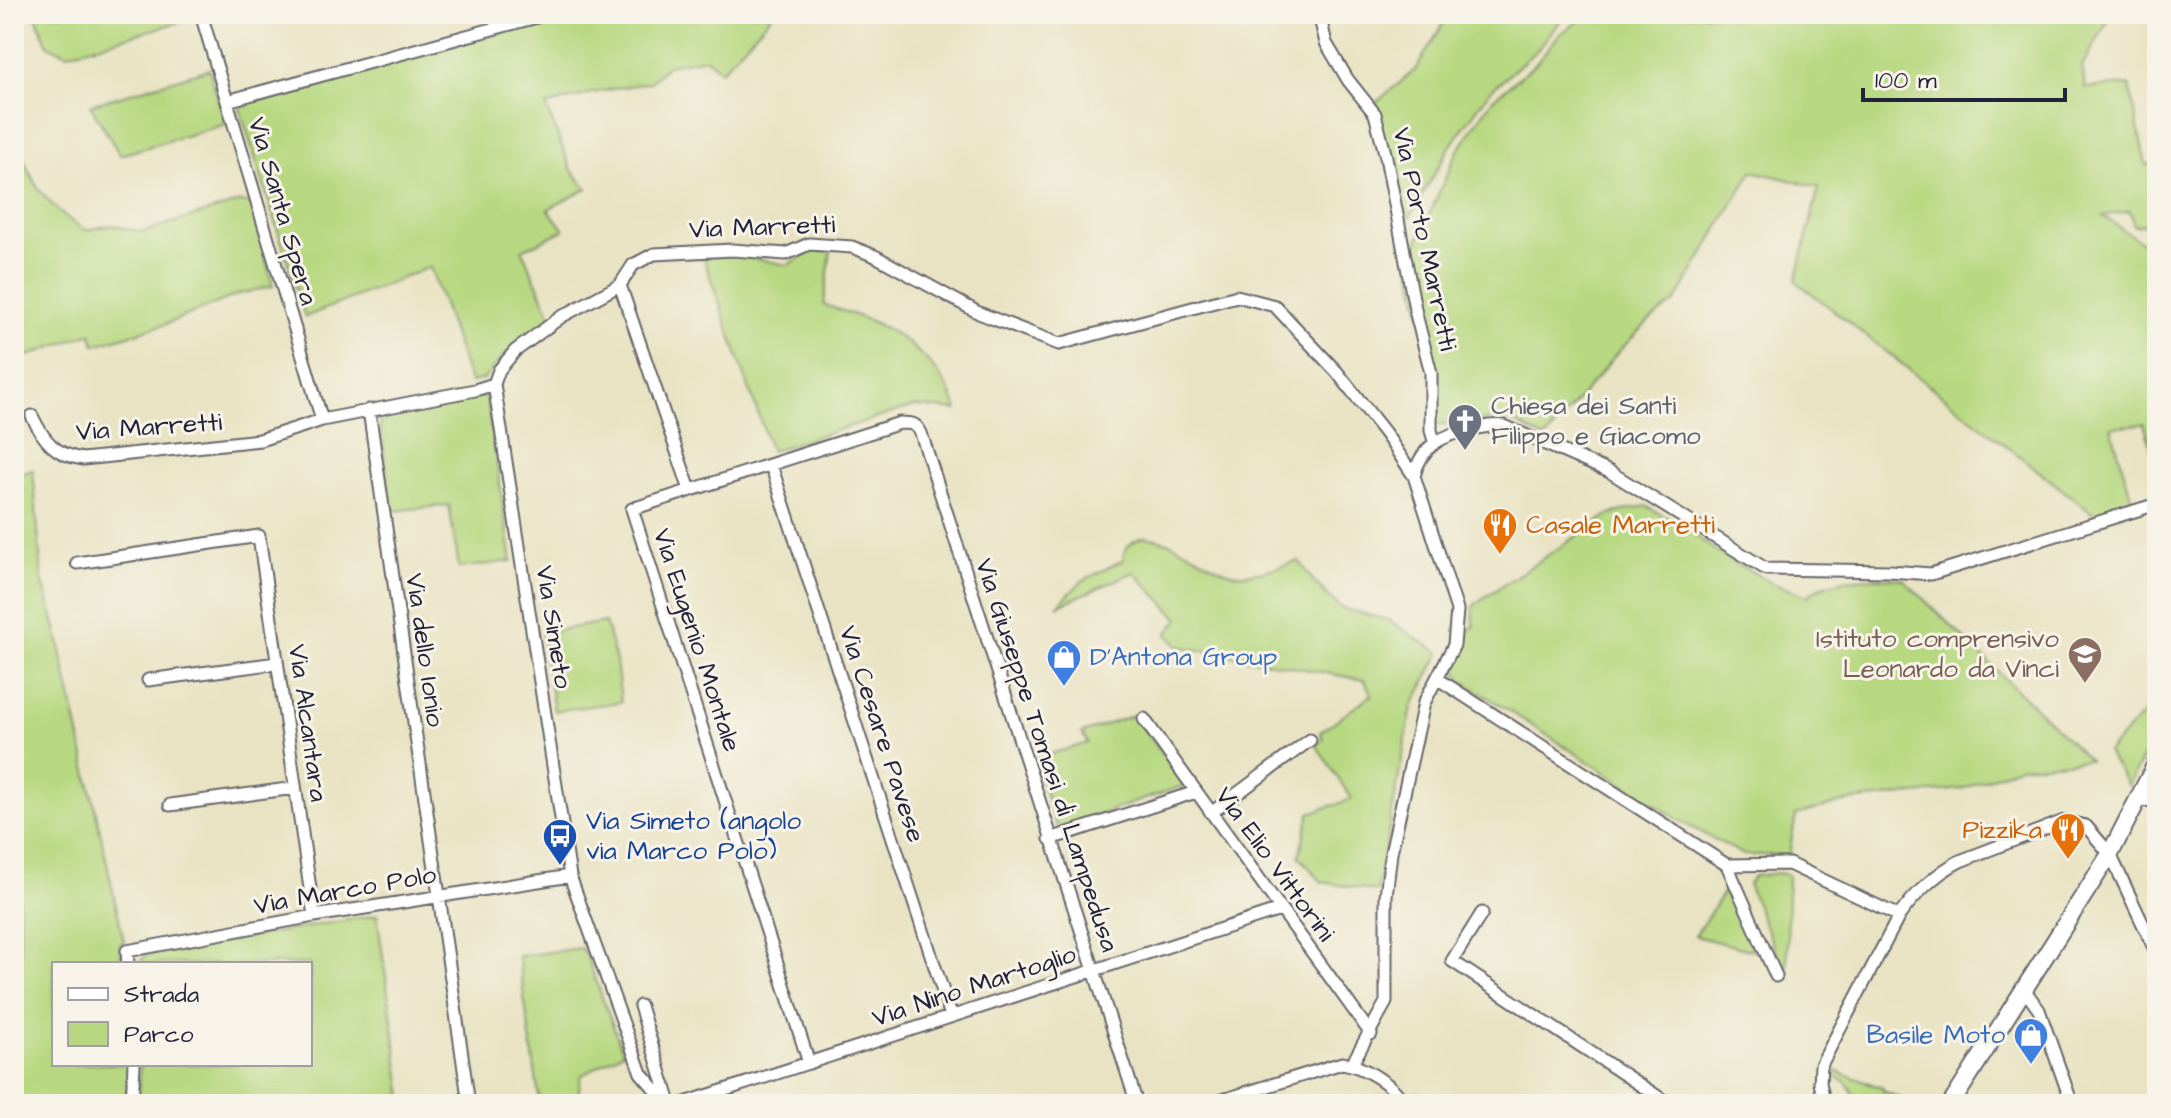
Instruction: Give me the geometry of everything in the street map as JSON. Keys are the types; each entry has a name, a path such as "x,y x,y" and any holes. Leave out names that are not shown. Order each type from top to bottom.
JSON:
{"main road":[{"path":"1952,1101 2110,854 2157,762"}],"street":[{"name":"Via Santa Spera","path":"201,14 322,420"},
{"name":"Via Porto Marretti","path":"1319,14 1326,43 1348,80 1375,114 1383,143 1416,314 1431,373 1431,430 1434,441"},
{"path":"227,101 544,15"},
{"name":"Via Marretti","path":"32,416 42,438 52,449 68,457 83,459 260,440 322,420 475,390 494,384 499,370 515,351 561,317 620,285 633,265 654,254 733,250 786,254 809,244 852,247 875,256 979,313 1059,344 1237,296 1275,306 1337,372 1414,476 1457,610 1454,645 1424,703 1391,853 1386,896 1386,1002 1352,1064"},
{"path":"620,285 690,490"},
{"name":"Via Simeto","path":"494,384 570,876 641,1073 669,1104"},
{"name":"Via dello Ionio","path":"369,410 469,1104"},
{"name":"Via Eugenio Montale","path":"809,1063 632,509 900,423 911,423"},
{"name":"Via Giuseppe Tomasi di Lampedusa","path":"911,423 921,433 1137,1104"},
{"path":"1414,476 1417,462 1434,441 1448,434 1504,426 1610,472 1766,569 1931,574 2157,504"},
{"name":"Via Cesare Pavese","path":"771,465 951,1016"},
{"name":"Via Alcantara","path":"77,563 259,536 314,916"},
{"path":"148,680 277,663"},
{"path":"1438,679 1727,865 1776,976"},
{"name":"Via Elio Vittorini","path":"1144,719 1371,1034"},
{"path":"1211,813 1310,740"},
{"path":"170,805 295,788"},
{"path":"1050,839 1196,792"},
{"path":"2138,800 2157,801"},
{"path":"1825,1101 1821,1065 1899,916 1946,868 2064,821 2086,826 2110,854 2157,954"},
{"path":"1727,865 1789,864 1899,916"},
{"name":"Via Marco Polo","path":"128,958 314,916 570,876"},
{"name":"Via Nino Martoglio","path":"682,1104 1280,910"},
{"path":"1482,913 1452,961 1669,1104"},
{"path":"2024,989 2039,1010 2072,1104"},
{"path":"640,1006 669,1104"},
{"path":"1210,1104 1332,1064 1352,1064 1394,1089 1404,1101 1417,1099 1425,1104"},
{"path":"132,1104 134,1066"}],"green space":[{"path":"35,14 192,14 194,18 66,54 48,45"},
{"path":"555,14 773,14 721,71 706,58 669,65 650,82 546,106 571,169 587,189 548,209 564,230 522,250 552,318 510,349 484,379 470,382 430,267 305,317 240,110 245,102 551,19"},
{"path":"1444,14 1571,14 1560,21 1538,49 1490,91 1449,148 1410,217 1405,218 1374,104 1415,70 1447,18"},
{"path":"1589,14 2112,14 2082,66 2085,88 2129,85 2146,165 2153,165 2157,187 2157,222 2134,226 2130,211 2103,216 2157,253 2157,468 2144,424 2111,427 2133,503 2096,516 1796,281 1819,187 1752,171 1675,302 1649,321 1619,351 1545,439 1510,420 1435,425 1435,366 1410,258 1456,154 1492,100 1534,65 1560,34"},
{"path":"209,69 226,124 120,155 90,105"},
{"path":"14,144 43,194 66,217 85,230 113,225 142,232 241,202 251,204 273,286 239,294 166,324 95,345 91,333 14,361"},
{"path":"831,250 824,305 871,321 914,348 945,383 957,410 915,406 771,451 703,256 735,255 788,265 811,251"},
{"path":"486,396 512,561 459,568 449,505 392,511 379,415"},
{"path":"33,470 42,580 56,628 124,942 120,944 122,962 52,962 52,1066 129,1066 126,1104 14,1104 14,1002 22,1002 18,884 14,870 14,476"},
{"path":"1646,506 1687,529 1718,553 1774,584 1808,596 1816,589 1839,581 1903,579 2089,760 2020,766 1962,789 1849,801 1796,815 1789,855 1744,855 1687,825 1461,680 1456,669 1469,629 1474,627 1473,609 1476,603 1610,514"},
{"path":"1143,537 1168,542 1231,573 1265,571 1299,561 1314,582 1341,608 1388,620 1440,653 1412,707 1377,891 1322,882 1299,856 1310,813 1352,799 1316,745 1323,739 1320,732 1372,695 1364,680 1178,646 1167,634 1179,619 1134,572 1057,606 1082,581 1123,560 1129,545"},
{"path":"605,622 616,661 621,702 554,711 542,633"},
{"path":"2157,700 2157,730 2128,786 2107,752"},
{"path":"1134,715 1183,786 1060,828 1056,825 1034,759 1088,743 1082,733"},
{"path":"1788,875 1787,979 1748,884 1754,876"},
{"path":"1726,888 1754,951 1695,936"},
{"path":"377,915 404,1104 138,1104 140,1066 312,1066 312,962 140,962 148,954"},
{"path":"581,948 623,1052 581,1076 577,1104 540,1104 518,956"},
{"path":"1830,1069 1883,1088 1883,1091 1915,1104 1859,1104 1845,1082 1828,1074"}],"place":[{"name":"Chiesa dei Santi Filippo e Giacomo","path":"1465,452"},
{"name":"Casale Marretti","path":"1500,556"},
{"name":"Istituto comprensivo Leonardo da Vinci","path":"2085,685"},
{"name":"D'Antona Group","path":"1064,688"},
{"name":"Pizzika","path":"2068,861"},
{"name":"Via Simeto (angolo via Marco Polo)","path":"560,867"},
{"name":"Basile Moto","path":"2031,1066"}]}
